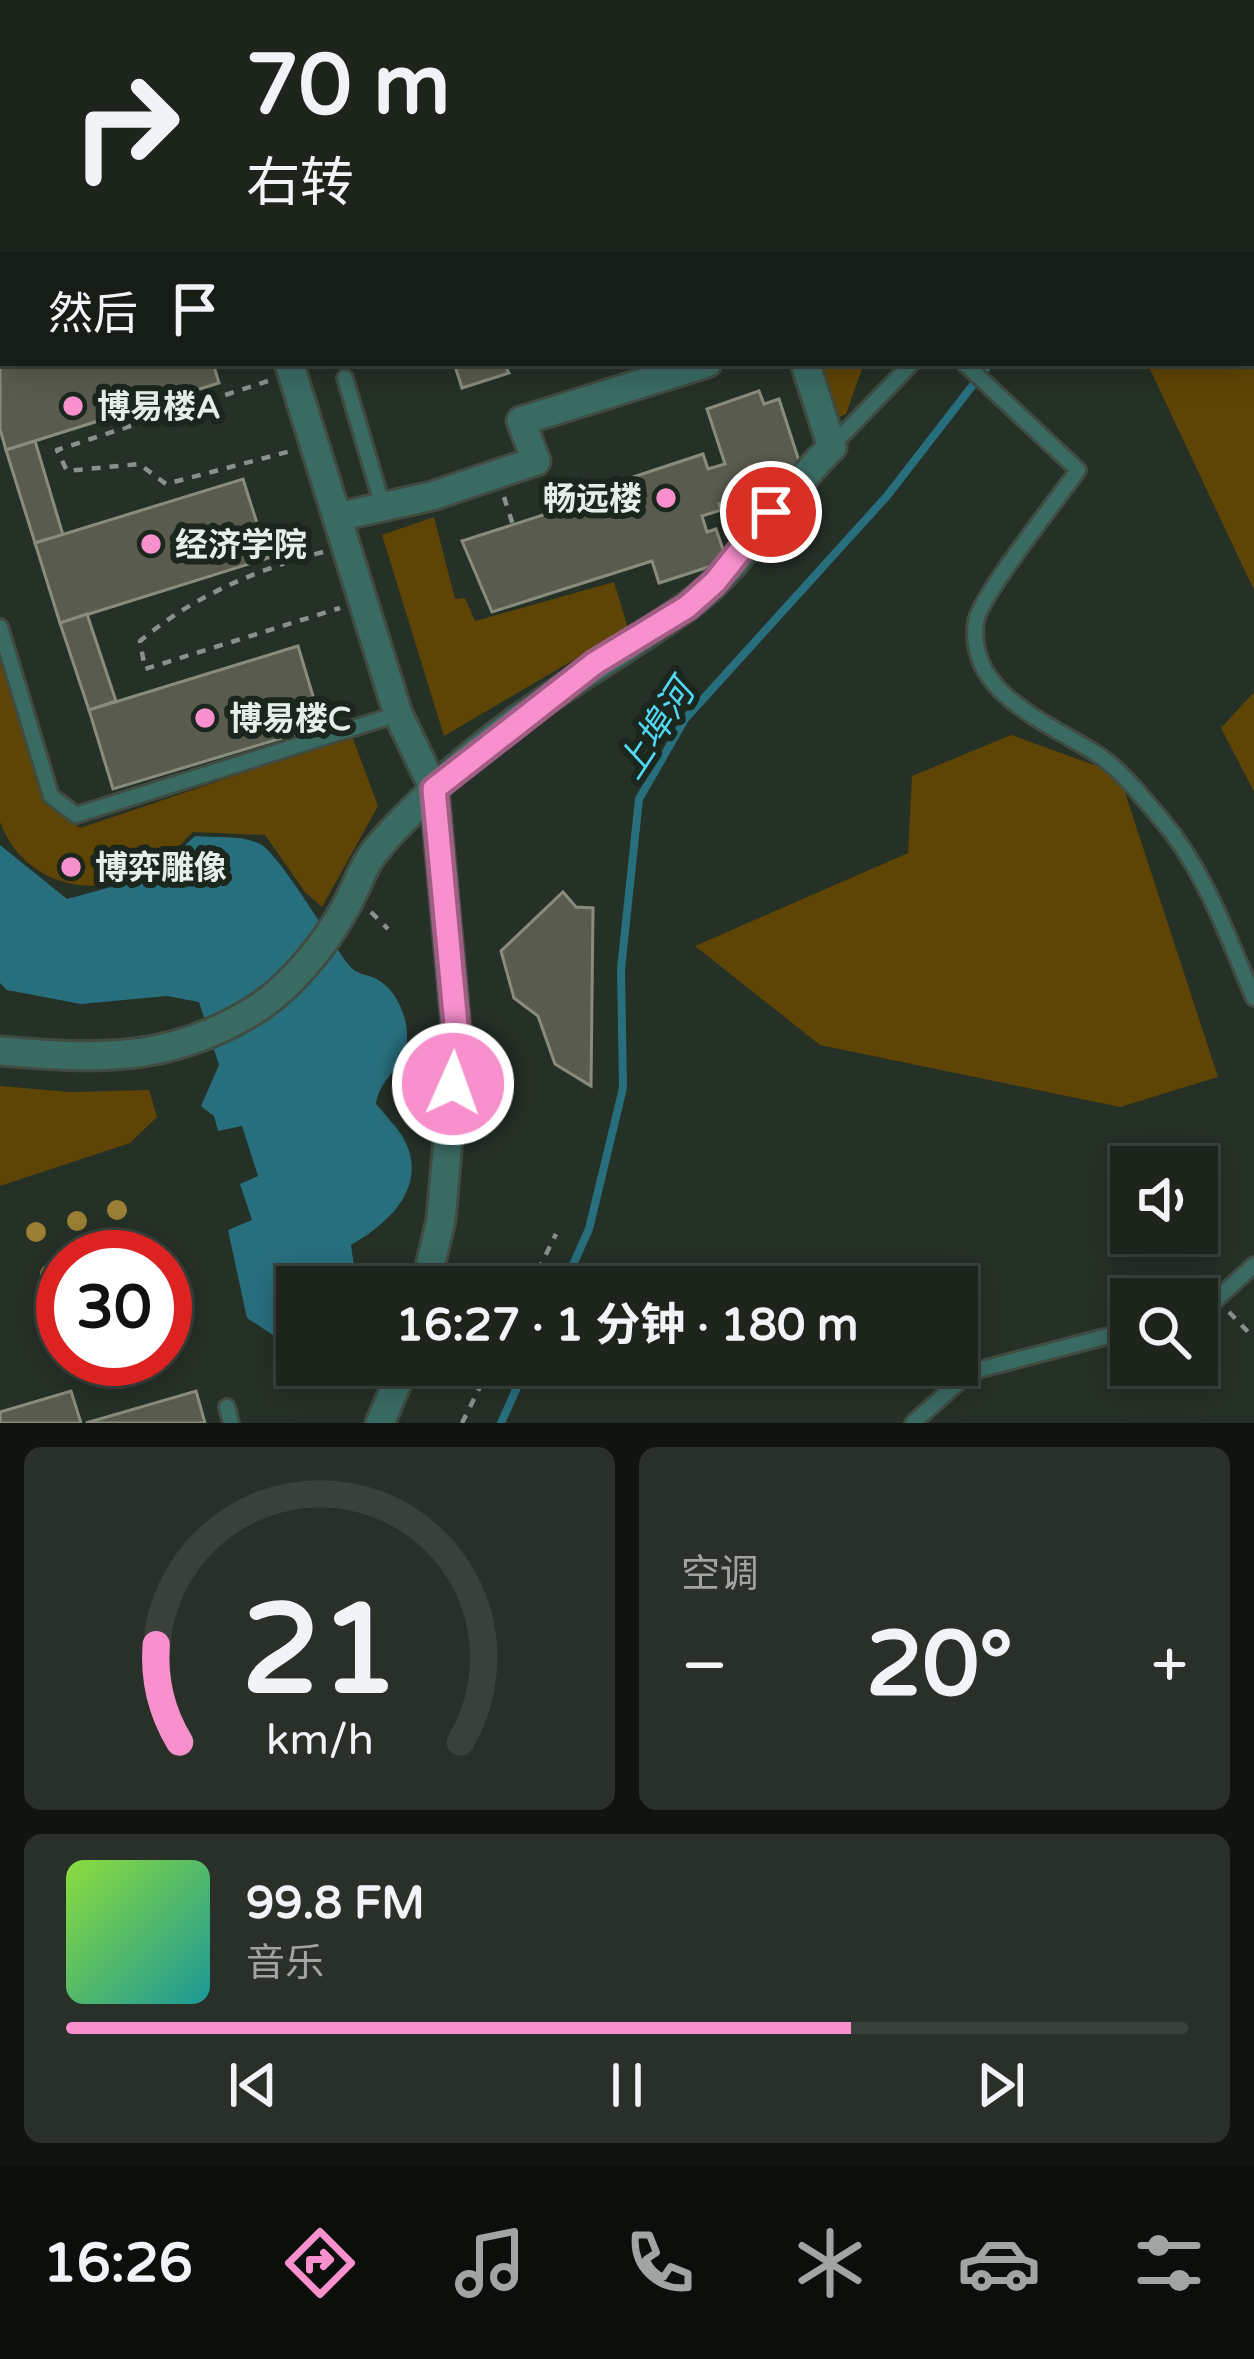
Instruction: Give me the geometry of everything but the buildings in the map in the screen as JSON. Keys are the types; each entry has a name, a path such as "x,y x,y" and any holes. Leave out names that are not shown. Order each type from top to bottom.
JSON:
{"street":[{"path":"337,517 536,461 521,422 697,366"},
{"path":"0,1052 137,1057 200,1040 259,1008 305,963 344,912 372,855 434,789 595,663 687,607 715,582 799,476 832,447 806,366"},
{"path":"291,369 398,714 434,789 457,1036 441,1220 430,1266"},
{"path":"380,1423 396,1386"}],"lane":[{"path":"832,447 908,366"},
{"path":"967,366 1078,470 976,616 975,657 989,681 1052,729 1102,756 1164,822 1204,883 1254,998"},
{"path":"345,378 383,506"},
{"path":"0,626 52,796 76,815 398,714"},
{"path":"1218,1298 1254,1265"},
{"path":"913,1423 970,1372 1110,1335"},
{"path":"227,1407 232,1423"}],"path":[{"path":"291,369 57,450 67,471 139,464 166,484 314,446"},
{"path":"346,546 239,578 172,614 140,641 145,669 363,602"},
{"path":"540,1266 556,1234"},
{"path":"1218,1300 1254,1338"},
{"path":"462,1423 480,1386"}],"shaded area":[{"path":"813,366 863,366 846,414 830,421"},
{"path":"1148,366 1254,366 1254,590"},
{"path":"434,517 455,599 465,598 475,621 614,582 628,628 444,736 382,535"},
{"path":"0,661 47,805 80,828 352,736 378,806 322,907 305,892 265,835 193,832 156,868 105,885 62,881 25,860 0,822"},
{"path":"1254,692 1254,792 1221,728"},
{"path":"1011,735 1119,774 1218,1077 1120,1107 820,1045 695,946 908,853 912,776"},
{"path":"0,1086 70,1092 149,1090 157,1117 130,1143 0,1186"}],"water":[{"path":"195,836 260,844 291,880 348,964 386,986 406,1022 406,1048 376,1104 406,1143 411,1160 407,1191 389,1216 351,1245 354,1266 276,1266 276,1337 247,1318 228,1230 252,1220 240,1184 258,1176 242,1126 218,1131 214,1116 201,1106 219,1065 199,1002 167,996 81,1004 7,990 0,983 0,845 67,899 152,876"}],"waterway":[{"name":"上埠河","path":"572,1266 589,1229 623,1088 621,969 639,799 685,719 887,496 988,366"},
{"name":"上埠河","path":"501,1423 518,1386"}],"place":[{"name":"博易楼A","path":"73,406"},
{"name":"畅远楼","path":"666,498"},
{"name":"经济学院","path":"151,544"},
{"name":"博易楼C","path":"205,718"},
{"name":"博弈雕像","path":"71,867"}],"route":[{"path":"453,1084 457,1036 434,789 595,663 687,607 715,582 771,512"}]}
